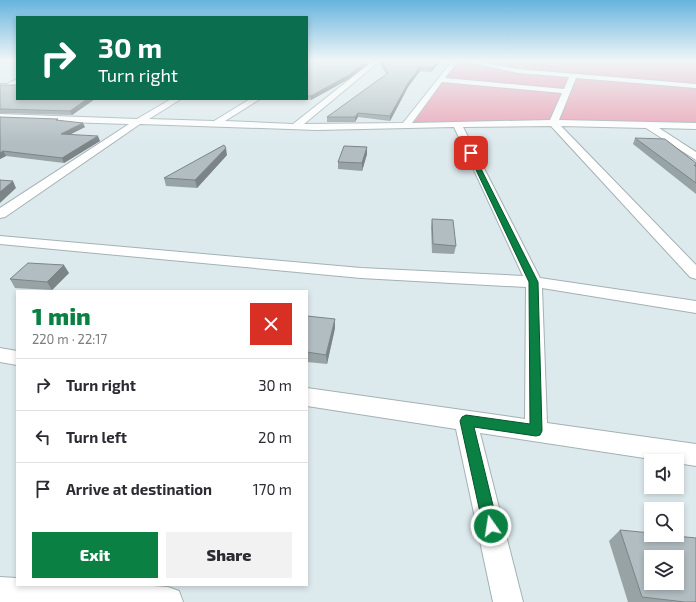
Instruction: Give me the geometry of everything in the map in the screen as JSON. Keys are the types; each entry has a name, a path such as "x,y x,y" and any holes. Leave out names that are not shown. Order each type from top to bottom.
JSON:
{"street":[{"path":"296,126 343,88"},
{"path":"405,126 435,88"},
{"path":"533,88 566,91"},
{"path":"553,123 567,88"},
{"path":"0,214 139,121 175,100"},
{"path":"216,124 254,100"},
{"path":"0,117 296,126 405,126 553,123 696,126"},
{"path":"553,123 696,274"},
{"path":"647,124 696,157"},
{"path":"457,125 534,282 536,431"},
{"path":"0,240 361,273 534,282 696,307"},
{"path":"0,355 16,358"},
{"path":"308,397 696,455"},
{"path":"466,421 508,602"},
{"path":"0,592 168,602"}],"shaded area":[{"path":"438,88 696,88 696,123 411,126"}],"building":[{"path":"0,88 16,88 16,100 86,100 70,111 0,109"},
{"path":"308,88 325,88 311,96 308,96"},
{"path":"367,88 405,88 390,116 358,113 355,117 327,117"},
{"path":"0,117 58,119 56,120 83,123 61,134 98,136 62,158 3,151 0,153"},
{"path":"635,138 665,139 696,163 696,165 694,165 696,167 696,183"},
{"path":"224,145 226,148 195,180 164,178"},
{"path":"344,146 367,147 362,163 338,162"},
{"path":"0,180 13,181 0,192"},
{"path":"432,219 453,220 456,246 433,244"},
{"path":"28,263 64,265 47,282 10,279"},
{"path":"308,316 335,319 326,355 308,352"},
{"path":"620,530 644,532 644,542 684,542 684,537 696,538 696,602 642,597"}],"route":[{"path":"471,153 534,282 536,431 466,421 491,526"}]}
